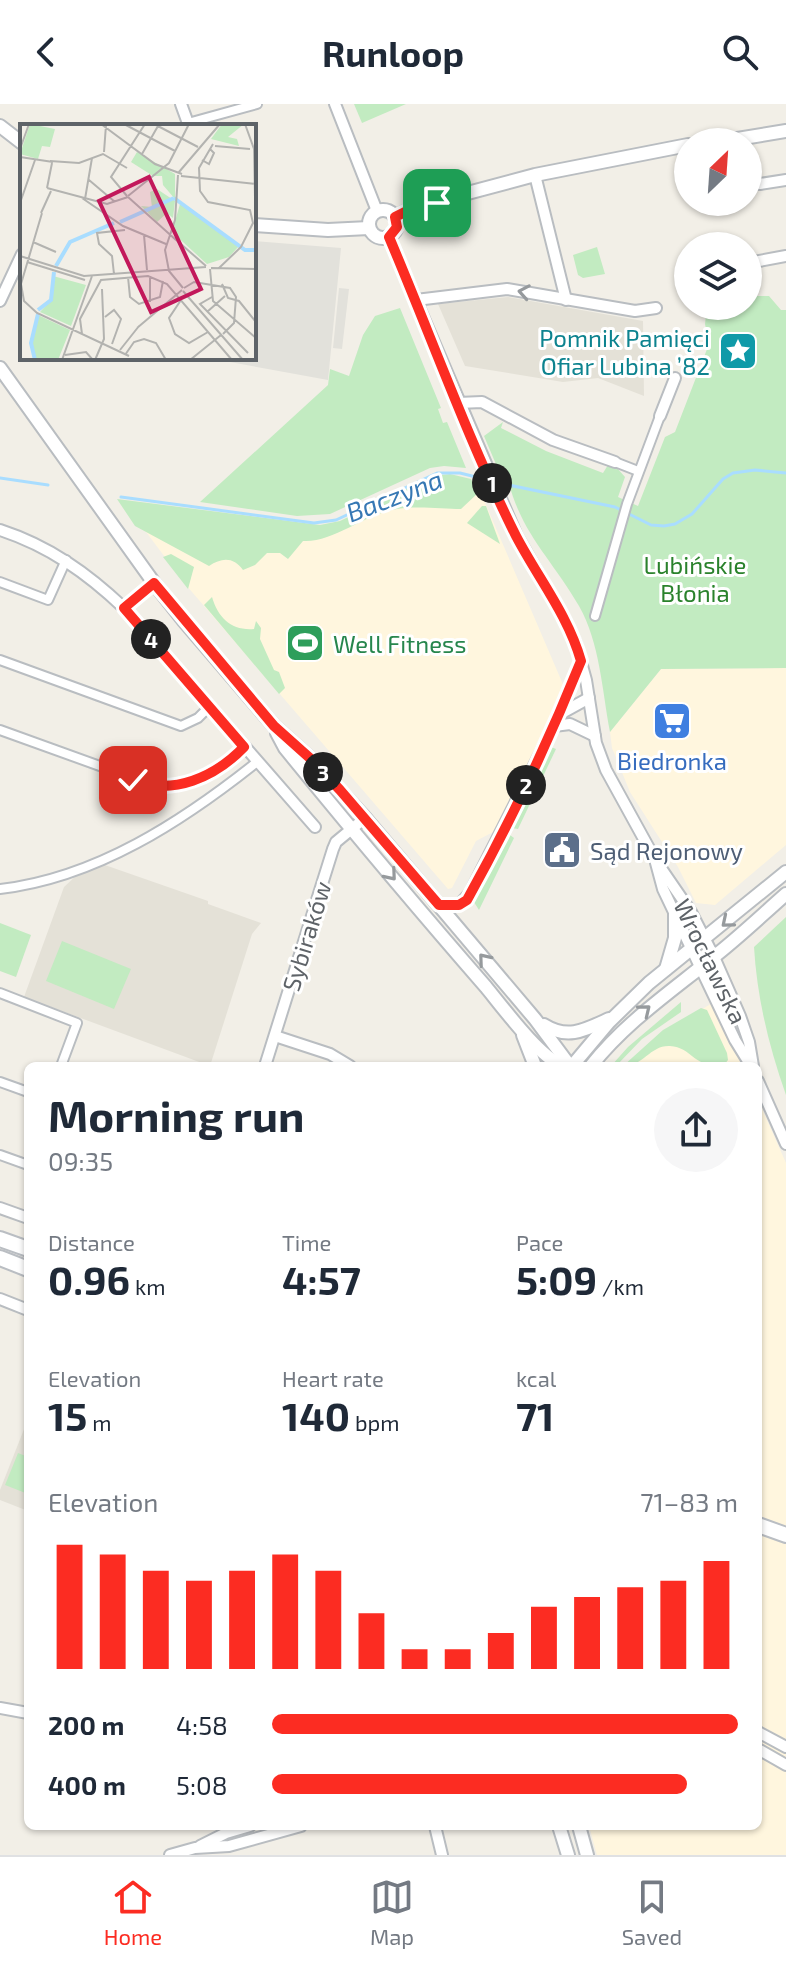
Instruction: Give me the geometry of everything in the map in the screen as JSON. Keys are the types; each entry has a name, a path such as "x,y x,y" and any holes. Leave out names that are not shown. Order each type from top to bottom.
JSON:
{"main road":[{"path":"0,1239 24,1248"},
{"path":"0,1258 24,1267"},
{"path":"762,1526 786,1535"}],"street":[{"path":"181,104 188,124"},
{"path":"191,124 257,104"},
{"path":"335,104 377,211"},
{"path":"0,126 20,141"},
{"path":"762,135 786,131"},
{"path":"395,217 415,207 535,175 674,147"},
{"path":"535,175 566,300"},
{"path":"762,184 786,180"},
{"path":"256,225 328,230 369,228 379,238 389,237 397,227 395,217 390,211 377,211 370,218 369,228"},
{"name":"Wrocławska","path":"389,237 494,488 517,536 570,628 581,661 595,736 606,770 656,861 688,907 714,957 740,1016 749,1042 752,1062"},
{"path":"762,260 786,256"},
{"path":"0,301 20,258"},
{"path":"416,300 507,289 635,311 656,308"},
{"path":"0,368 154,583 274,726 312,760 365,818 568,1062"},
{"path":"595,616 638,471 675,378"},
{"path":"458,403 482,402 553,440 638,471"},
{"path":"0,530 30,541 66,560 124,608 315,827"},
{"path":"0,582 48,600 66,560"},
{"path":"124,608 154,583"},
{"path":"0,660 181,726 198,718 209,707"},
{"path":"439,905 459,905 467,900 514,811 581,661"},
{"path":"556,721 589,698"},
{"path":"556,721 595,736"},
{"path":"274,726 285,748 521,1028 556,1062"},
{"path":"0,730 158,787 190,783 226,763 244,747"},
{"path":"0,889 59,876 140,843 181,818 257,762"},
{"name":"Sybiraków","path":"266,1062 333,849 336,842 365,818"},
{"name":"Wrocławska","path":"656,861 663,889 750,1062"},
{"path":"575,1062 614,1017 666,969 786,872"},
{"path":"594,1062 635,1019 714,957 786,894"},
{"path":"666,969 675,938 675,914"},
{"path":"0,993 77,1023 62,1062"},
{"path":"535,1019 556,1032 571,1034 614,1017"},
{"path":"521,1028 534,1062"},
{"path":"275,1036 330,1054 343,1062"},
{"path":"0,1082 24,1091"},
{"path":"762,1090 786,1144"},
{"path":"0,1155 24,1164"},
{"path":"0,1208 24,1217"},
{"path":"0,1299 24,1308"},
{"path":"0,1708 24,1712"},
{"path":"762,1734 786,1747"},
{"path":"762,1751 786,1765"},
{"path":"170,1855 236,1830"},
{"path":"195,1848 229,1846 287,1830"},
{"path":"436,1830 442,1855"},
{"path":"560,1830 568,1855"},
{"path":"580,1830 587,1855"}],"shaded area":[{"path":"256,241 341,248 328,380 219,360 256,360"},
{"path":"339,288 349,289 342,349 333,348"},
{"path":"508,297 643,321 644,396 598,378 563,382 465,366 438,304"},
{"path":"458,481 477,484 565,689 499,825 495,831 476,841 452,888 448,889 186,585 131,512 312,533"},
{"path":"786,668 786,845 715,905 696,903 678,867 630,792 612,748 610,732 661,669"},
{"path":"102,864 261,923 252,934 211,1062 199,1062 24,997 64,887 79,873"},
{"path":"714,1002 741,1062 630,1062 659,1035"},
{"path":"762,1109 786,1163 786,1855 597,1855 590,1830 762,1830"},
{"path":"24,1429 24,1509 0,1500 0,1490"}],"green space":[{"path":"354,104 406,104 362,123"},
{"path":"597,247 605,274 583,278 578,275 573,255"},
{"name":"Lubińskie Błonia","path":"762,296 769,296 781,310 786,310 786,668 661,669 610,732 596,651 586,620 527,527 511,492 506,471 498,469 484,436 503,422 501,428 546,451 603,473 608,465 617,468 625,477 618,497 638,506 665,437 675,432 709,344 705,320 762,320"},
{"path":"400,308 441,408 438,409 443,423 447,422 466,468 430,468 330,514 297,516 200,502 328,385 330,369 349,376 363,335 375,316"},
{"path":"450,474 471,479 478,493 461,509 418,507 381,513 325,538 303,541 288,559 280,553 267,553 255,565 243,570 228,560 209,566 135,526 117,499 320,525 340,521 433,476"},
{"path":"482,506 486,506 500,544 467,523"},
{"path":"171,554 194,567 188,589 163,557"},
{"path":"212,597 227,622 239,628 254,629 256,621 261,628 260,639 285,688 279,694 204,605"},
{"path":"551,747 556,749 518,829 512,828"},
{"path":"510,835 514,838 479,910 472,899 492,856 501,851"},
{"path":"786,917 786,1095 765,1022 754,947"},
{"path":"0,923 31,935 16,977 0,971"},
{"path":"62,941 131,969 114,1009 46,981"},
{"path":"681,1002 681,1012 642,1039 620,1062 615,1062"},
{"path":"701,1008 707,1010 728,1060 702,1062 684,1050 670,1046 657,1049 638,1062 627,1062 663,1030"},
{"path":"18,1453 24,1455 24,1492 5,1485"}],"waterway":[{"name":"Baczyna","path":"499,483 615,507 651,525 664,526 675,524 692,514 723,479 733,473 755,470 786,473"},
{"name":"Baczyna","path":"121,497 314,523 336,520 437,473 460,473 488,480"},
{"name":"Baczyna","path":"0,478 48,485"}],"place":[{"name":"Pomnik Pamięci Ofiar Lubina ’82","path":"738,351"},
{"name":"Well Fitness","path":"305,643"},
{"name":"Biedronka","path":"672,721"},
{"name":"Sąd Rejonowy","path":"562,850"}],"route":[{"path":"133,780 158,787 190,783 226,763 244,747 124,608 154,583 226,672 274,726 340,790 439,905 454,906 467,900 554,726 581,661 570,628 517,536 494,488 389,237 396,231 398,222 395,217 408,209 437,203"}]}
